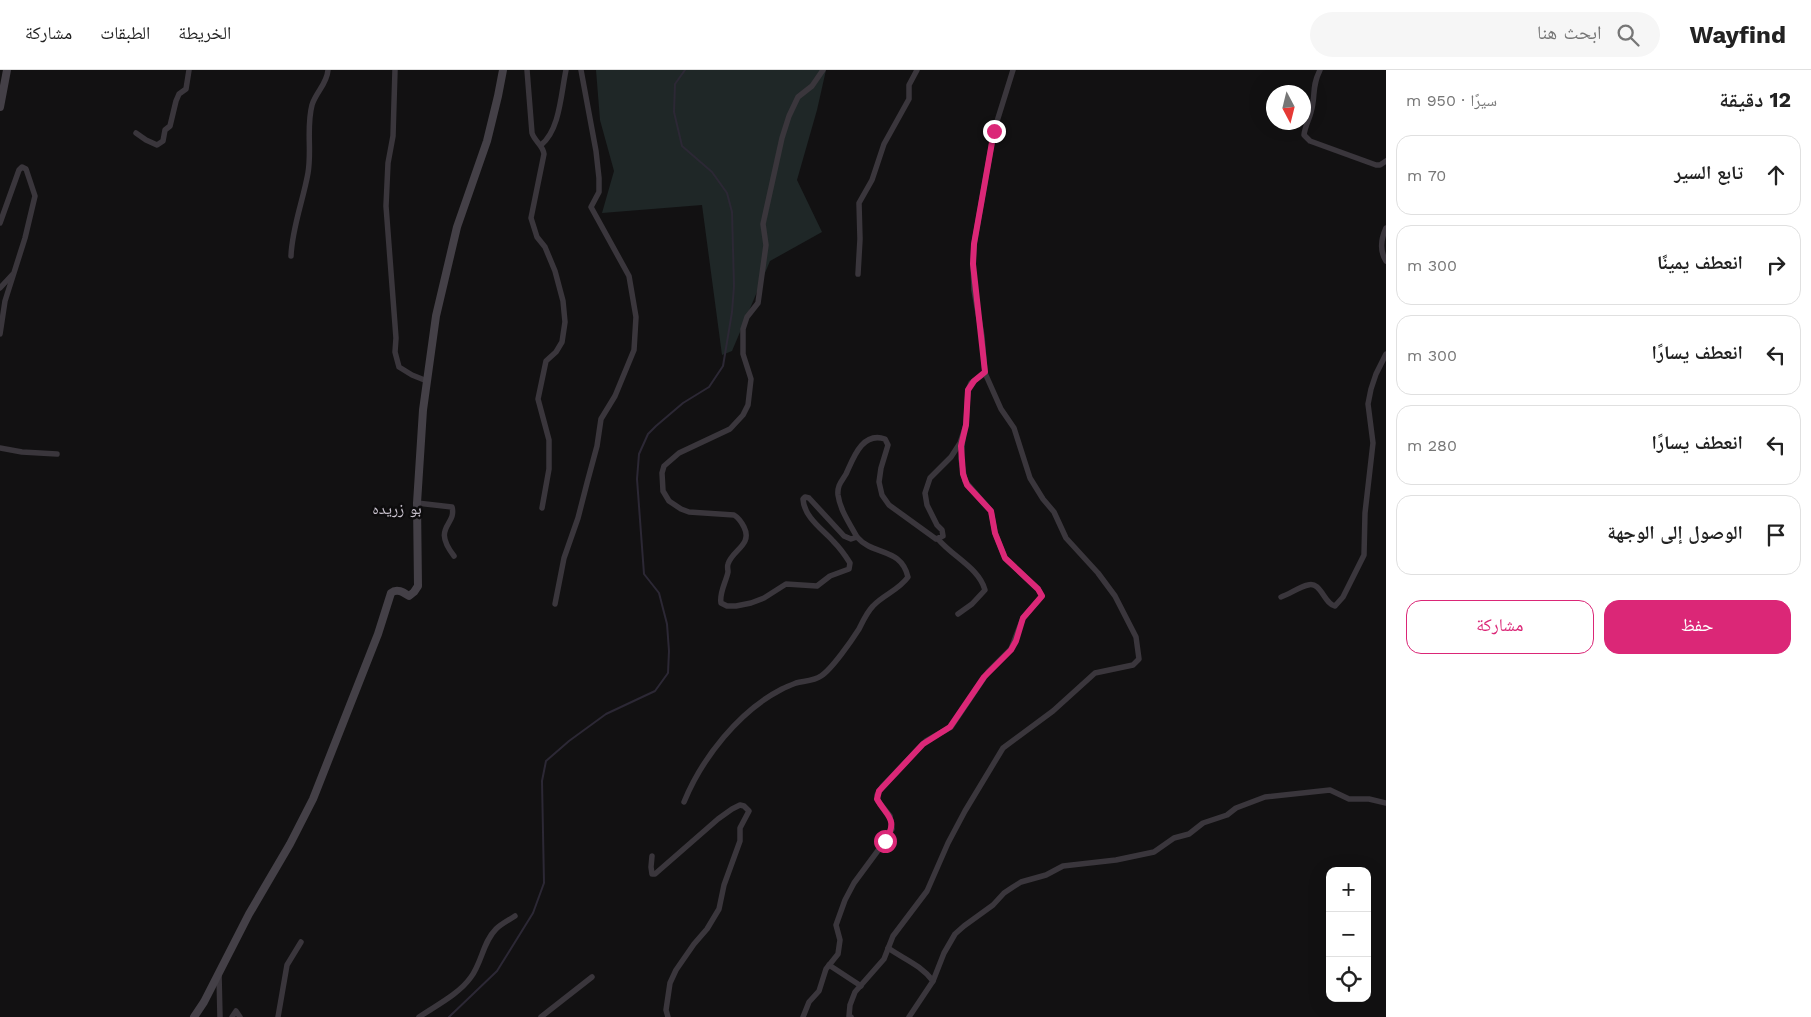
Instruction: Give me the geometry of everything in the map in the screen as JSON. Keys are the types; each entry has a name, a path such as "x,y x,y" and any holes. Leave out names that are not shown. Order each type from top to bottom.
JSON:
{"street":[{"path":"0,106 7,70"},
{"path":"136,133 156,145 163,141 165,130 170,126 176,100 179,94 186,90 189,70"},
{"path":"291,256 292,237 298,219 308,172 310,152 308,137 313,102 327,78 328,70"},
{"path":"395,70 393,136 388,163 386,206 396,338 395,352 399,367 427,381"},
{"path":"194,1017 219,974 249,914 288,849 313,799 378,634 390,593 400,591 409,596 418,586 417,503 423,410 436,316 457,227 487,141 503,70"},
{"path":"527,70 532,133 534,138 544,148 530,218 536,237 545,247 555,271 563,300 565,322 562,342 556,352 546,361 538,399 549,440 549,469 542,508"},
{"path":"541,145 548,139 555,126 566,70"},
{"path":"555,604 564,558 588,483 601,419 615,396 634,350 636,317 629,276 591,207 599,192 599,178 581,70"},
{"path":"822,70 812,86 798,97 789,116 782,138 763,224 766,244 758,303 747,317 743,330 742,354 751,379 748,406 743,415 730,428 679,453 664,466 662,473 663,491 669,502 689,512 734,515 745,528 746,542 728,564 728,574 720,598 721,602 727,606 736,606 764,598 786,584 817,586 830,576 849,569 850,563 834,542 811,520 803,504 805,497 809,498 844,536 850,538 857,537"},
{"path":"858,274 860,240 859,203 872,180 884,144 906,105 909,85 917,70"},
{"path":"850,1017 852,998 884,959 901,924 927,891 961,819 1003,748 1054,711 1095,673 1133,665 1139,659 1136,637 1115,596 1098,573 1066,538 1054,512 1040,495 1030,478 1014,428 1001,409 985,372 982,336 974,290 974,244 994,131 1012,70"},
{"path":"1320,70 1314,83 1314,102 1304,135 1310,141 1376,165 1386,161"},
{"path":"0,223 19,170 22,168 26,169 34,196 25,238 4,301 0,334"},
{"path":"1386,228 1381,242 1386,261"},
{"path":"0,288 13,274"},
{"path":"1281,597 1312,584 1319,588 1330,605 1335,606 1343,597 1364,555 1365,513 1373,443 1368,404 1370,390 1386,354"},
{"path":"803,1017 809,1002 819,991 826,969 838,954 839,946 836,925 845,900 869,860 885,841 892,829 890,816 877,799 879,791 923,744 950,727 984,677 1011,650 1016,641 1023,618 1042,596 1038,589 1005,558 995,533 991,511 965,481 961,459 966,425 968,390 974,381 985,372"},
{"path":"938,539 943,536 943,533 933,518 924,493 930,478 951,457 963,436"},
{"path":"684,802 698,772 710,755 743,718 759,702 783,689 821,676 853,639 871,608 908,577 906,568 893,555 862,544 845,516 838,497 838,487 855,452 865,442 882,438 885,439 888,445 879,482 882,495 889,505 938,539 947,550 975,573 984,585 985,590 972,604 958,614"},
{"path":"0,448 22,452 57,454"},
{"path":"417,503 452,507 452,517 444,532 445,541 454,556"},
{"path":"909,1017 933,981 944,953 955,934 993,905 1004,893 1021,882 1063,866 1116,860 1154,852 1174,838 1188,834 1203,823 1227,815 1236,808 1265,797 1330,790 1354,800 1369,799 1386,803"},
{"path":"652,856 651,871 652,874 655,874 671,862 692,840 732,809 740,805 749,811 740,828 740,841 724,885 719,908 707,928 676,970 670,983 666,1010 668,1017"},
{"path":"419,1017 455,992 470,978 479,964 486,944 497,928 516,916"},
{"path":"278,1017 287,965 301,942"},
{"path":"888,948 903,959 919,966 933,981"},
{"path":"829,965 861,986"},
{"path":"219,974 220,1017"},
{"path":"542,1017 592,977"},
{"path":"232,1017 236,1011 240,1017"}],"shaded area":[{"path":"596,70 826,70 797,180 822,232 770,261 732,351 722,355 702,205 602,213 614,171 600,120"}],"waterway":[{"path":"449,1017 497,971 533,913 544,883 542,781 546,761 569,741 606,714 655,691 668,673 667,624 659,593 644,574 637,479 639,454 648,434 683,403 709,387 723,366 732,312 734,286 732,212 727,193 712,172 682,146 674,112 675,84 685,70"}],"district":[{"name":"بو زريده","path":"397,508"}],"route":[{"path":"885,841 892,829 892,822 888,812 876,798 879,791 926,741 941,734 950,727 984,677 1011,650 1016,641 1023,618 1042,596 1038,589 1014,564 1005,558 995,533 991,511 967,485 961,467 961,446 966,425 968,390 971,384 985,372 982,336 974,290 973,264 974,244 994,131"}]}
